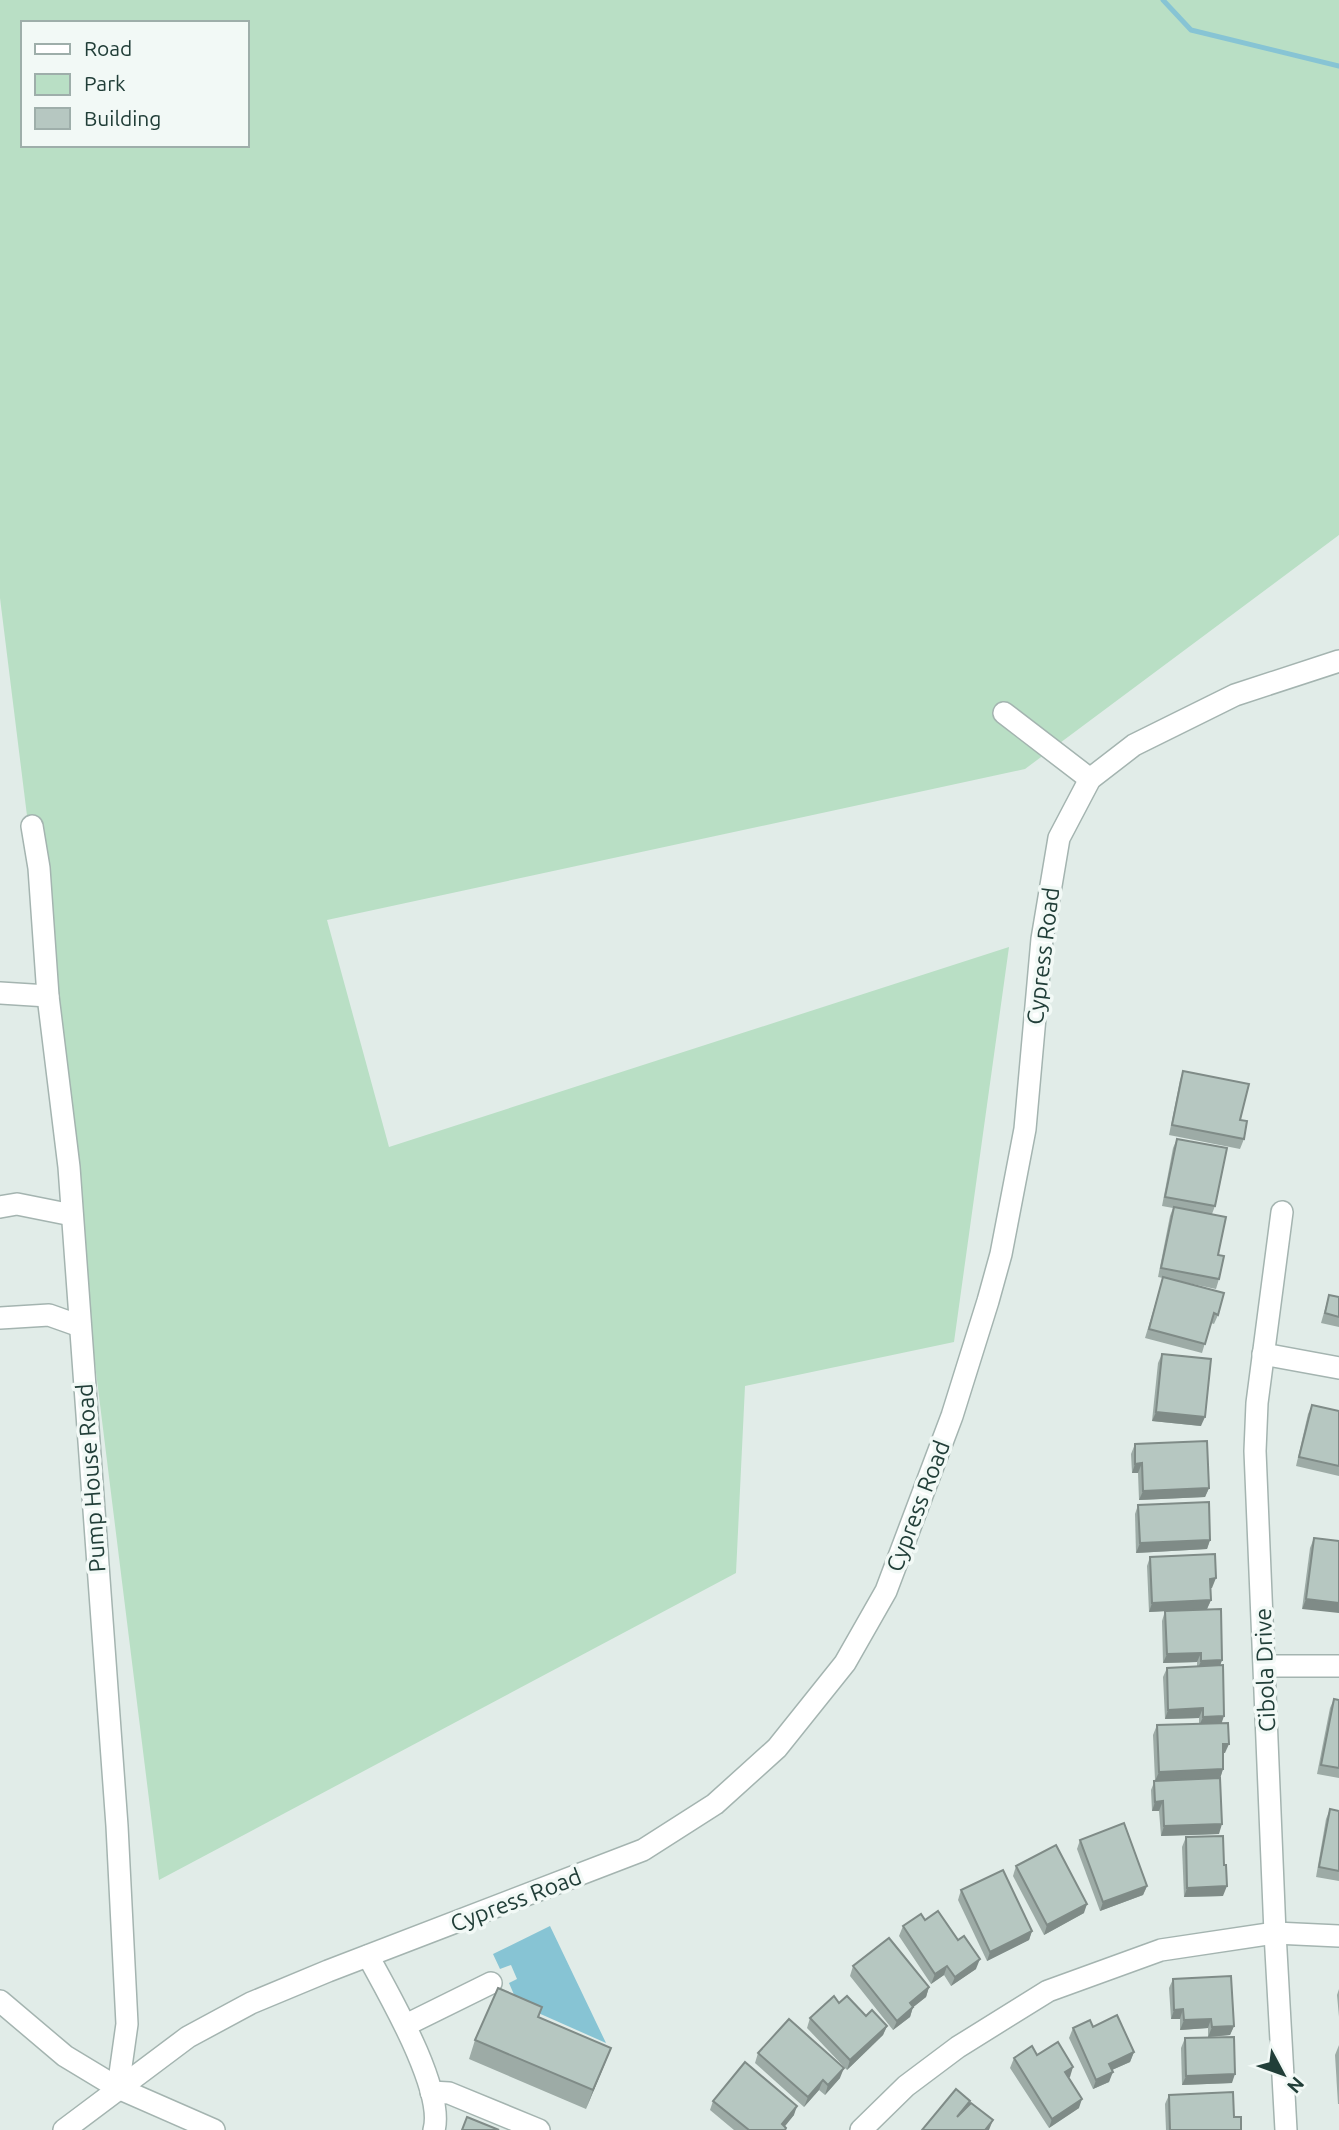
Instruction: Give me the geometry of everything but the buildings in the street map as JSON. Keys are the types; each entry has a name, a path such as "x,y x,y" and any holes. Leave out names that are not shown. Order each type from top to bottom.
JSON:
{"street":[{"name":"Cypress Road","path":"64,2130 188,2037 251,2003 643,1850 715,1804 777,1748 845,1663 886,1591 952,1416 988,1301 1001,1254 1025,1129 1042,939 1059,838 1090,779 1134,745 1235,695 1339,661"},
{"path":"1004,713 1090,779"},
{"name":"Pump House Road","path":"32,826 39,869 48,996 69,1167 121,1892 127,2024 118,2088"},
{"path":"0,993 48,996"},
{"path":"0,1207 17,1204 72,1215"},
{"name":"Cibola Drive","path":"1282,1212 1256,1403 1255,1451 1286,2130"},
{"path":"0,1318 49,1315 80,1326"},
{"path":"1263,1354 1339,1368"},
{"path":"1265,1666 1339,1666"},
{"path":"861,2130 906,2086 958,2047 1048,1991 1161,1950 1275,1933 1339,1936"},
{"path":"368,1956 406,2025 431,2092 437,2118 434,2130"},
{"path":"406,2025 491,1983"},
{"path":"0,2001 65,2056 118,2088 214,2130"},
{"path":"431,2092 449,2092 484,2118 539,2130"}],"green space":[{"path":"0,0 1339,0 1339,535 1025,769 327,920 389,1147 1009,947 954,1342 745,1386 736,1573 159,1880 0,598"}],"water":[{"path":"550,1926 606,2043 518,2004 509,1983 517,1979 511,1965 500,1969 493,1954"}],"waterway":[{"path":"1163,0 1191,30 1339,66"}]}
